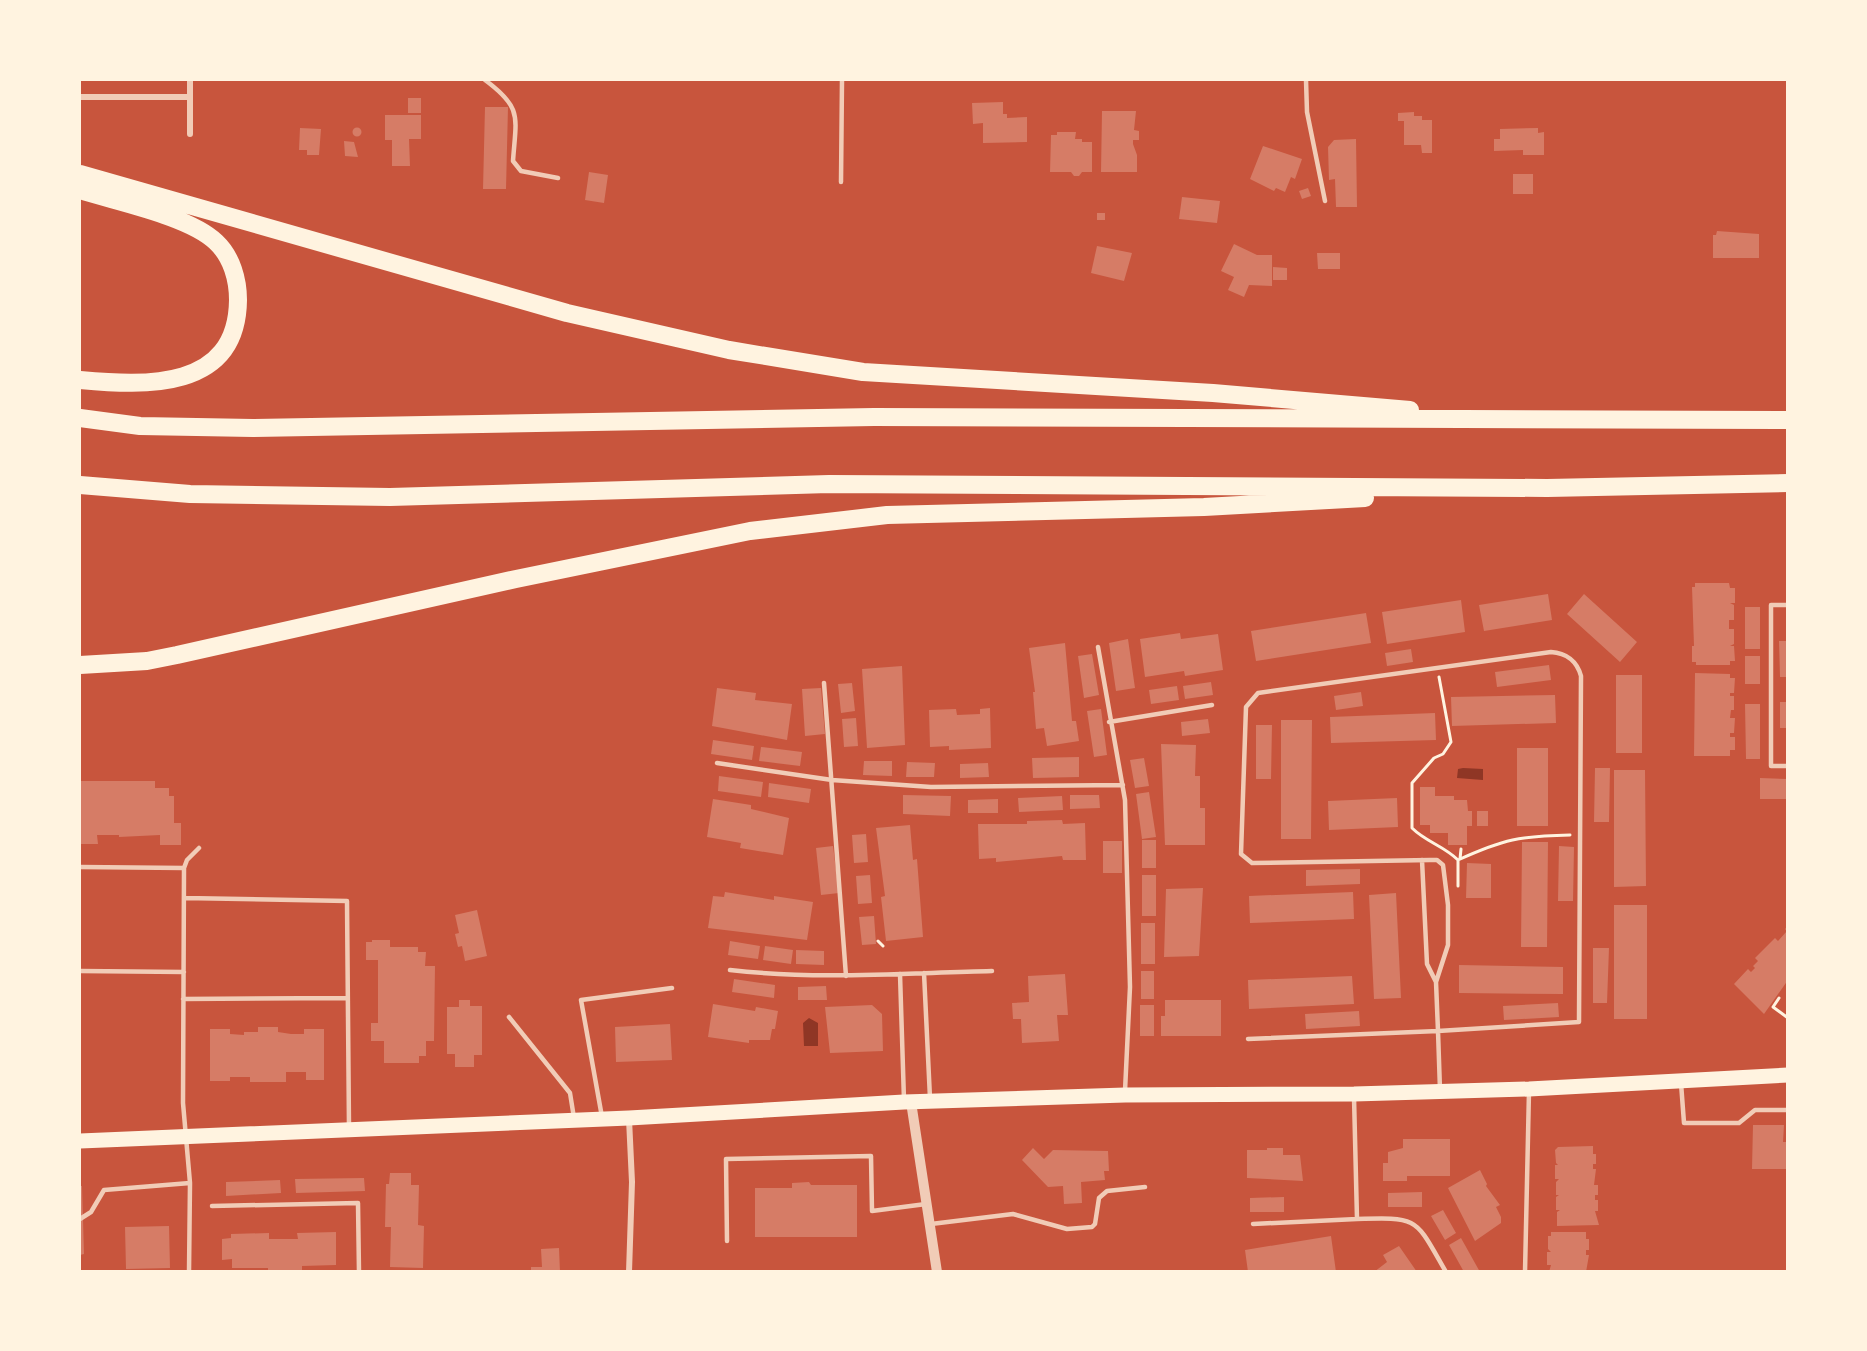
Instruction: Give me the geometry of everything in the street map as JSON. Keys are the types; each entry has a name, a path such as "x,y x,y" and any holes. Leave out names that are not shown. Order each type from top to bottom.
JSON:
{"highway":[{"path":"80,174 567,313 729,350 863,372 1213,393 1545,421"},
{"path":"80,190 178,220 216,242 231,262 238,285 238,312 233,331 219,355 201,371 161,382 115,383 80,380"},
{"path":"80,418 140,426 253,428 874,417 1788,420"},
{"path":"80,485 190,494 390,497 829,484 1547,488 1788,483"},
{"path":"80,665 147,661 177,655 516,579 750,531 887,515 1204,507 1547,488"}],"main road":[{"path":"80,1141 629,1118 930,1101 1125,1095 1354,1094 1529,1089 1788,1075"}],"street":[{"path":"190,80 190,134"},
{"path":"80,97 189,97"},
{"path":"907,1102 931,1224 937,1272"},
{"path":"629,1118 632,1182 629,1272"}],"lane":[{"path":"485,80 507,96 516,118 513,161 521,171 558,178"},
{"path":"841,182 842,80"},
{"path":"1306,80 1307,111 1325,201"},
{"path":"1788,605 1771,605 1771,766 1788,766"},
{"path":"1098,647 1109,722 1122,785 1129,896 1130,987 1125,1095"},
{"path":"1248,1039 1438,1031 1579,1022 1581,676 1572,659 1560,653 1551,652 1258,693 1246,707 1241,854 1252,863 1437,860 1443,865 1448,905 1448,945 1436,982 1438,1031 1440,1091"},
{"path":"824,683 846,976"},
{"path":"1109,722 1212,705"},
{"path":"717,763 832,780 931,787 1122,785"},
{"path":"189,1272 190,1183 184,1137 184,868 187,860 199,848"},
{"path":"1422,860 1427,964 1436,982"},
{"path":"80,867 184,868"},
{"path":"184,898 347,901 349,1130"},
{"path":"730,970 778,975 846,976 992,971"},
{"path":"80,971 183,972"},
{"path":"924,973 930,1101"},
{"path":"900,974 907,1102"},
{"path":"603,1119 581,1000 672,988"},
{"path":"183,999 348,998"},
{"path":"509,1017 570,1093 574,1120"},
{"path":"1680,1080 1684,1123 1739,1123 1755,1110 1788,1110"},
{"path":"1525,1272 1529,1089"},
{"path":"1354,1094 1357,1219"},
{"path":"727,1240 726,1159 871,1156 872,1211 926,1204"},
{"path":"80,1219 91,1212 104,1190 190,1183"},
{"path":"931,1224 1013,1214 1067,1229 1092,1227 1095,1224 1099,1198 1107,1191 1145,1187"},
{"path":"212,1206 358,1203 359,1272"},
{"path":"1252,1224 1357,1219 1409,1220 1427,1238 1446,1272"}],"path":[{"path":"1437,668 1451,742 1443,754 1434,758 1412,783 1412,828 1420,836 1439,844 1459,860"},
{"path":"1459,860 1507,839 1581,835"},
{"path":"1448,905 1456,897 1461,849"},
{"path":"878,941 883,946"},
{"path":"1779,998 1773,1007 1788,1018"}],"shaded area":[{"path":"1458,769 1483,769 1483,780 1457,778"},
{"path":"809,1018 818,1023 818,1046 804,1046 803,1023"}],"building":[{"path":"408,98 421,98 421,113 408,113"},
{"path":"1003,102 1003,114 1007,114 1007,118 1027,117 1027,142 983,143 983,123 973,124 972,103"},
{"path":"485,107 508,107 506,189 483,189"},
{"path":"1102,111 1136,111 1134,130 1139,131 1139,140 1133,140 1133,144 1137,155 1137,172 1101,172"},
{"path":"1414,112 1414,116 1422,116 1422,120 1432,120 1432,153 1422,153 1421,145 1404,145 1404,121 1398,121 1398,113"},
{"path":"385,115 421,115 421,139 409,139 410,166 392,166 392,140 385,140"},
{"path":"357,127 362,132 357,137 352,132"},
{"path":"300,128 321,129 319,155 307,155 307,150 299,150"},
{"path":"1538,128 1538,133 1544,132 1544,155 1523,155 1523,150 1494,151 1494,139 1500,139 1500,129"},
{"path":"1057,132 1076,132 1075,139 1092,142 1092,172 1082,172 1079,176 1074,176 1071,172 1050,172 1051,135 1057,135"},
{"path":"1356,139 1357,207 1336,207 1335,179 1329,180 1328,147 1334,140"},
{"path":"344,141 354,142 358,157 345,156"},
{"path":"1263,146 1302,159 1295,179 1291,177 1285,192 1276,188 1274,191 1250,179"},
{"path":"589,172 608,175 604,203 585,200"},
{"path":"1513,174 1533,174 1533,194 1513,194"},
{"path":"1308,188 1311,196 1302,199 1299,191"},
{"path":"1182,197 1220,201 1217,223 1179,219"},
{"path":"1097,213 1105,213 1105,220 1097,220"},
{"path":"1717,231 1759,234 1759,258 1713,258 1713,235 1716,235"},
{"path":"1234,244 1257,255 1272,255 1272,286 1249,285 1244,297 1228,290 1234,277 1221,271"},
{"path":"1097,246 1132,253 1124,281 1091,273"},
{"path":"1317,253 1340,253 1340,269 1318,269"},
{"path":"1273,267 1287,268 1287,280 1273,280"},
{"path":"1695,583 1729,583 1730,588 1735,588 1735,603 1730,603 1734,605 1734,620 1729,620 1729,629 1734,629 1734,644 1730,646 1734,646 1735,661 1730,661 1730,665 1696,665 1696,662 1692,662 1692,646 1694,646 1692,587 1695,587"},
{"path":"1548,594 1552,620 1484,631 1479,605"},
{"path":"1584,594 1637,642 1620,662 1567,614"},
{"path":"1461,600 1465,632 1387,644 1382,612"},
{"path":"1745,607 1760,607 1760,649 1745,649"},
{"path":"1366,613 1371,643 1256,661 1251,631"},
{"path":"1180,633 1181,639 1218,634 1223,670 1185,676 1184,671 1145,677 1140,639"},
{"path":"1128,639 1135,688 1116,691 1109,643"},
{"path":"1779,641 1788,641 1788,677 1780,677"},
{"path":"1065,643 1072,721 1076,721 1079,741 1047,746 1044,728 1036,729 1033,692 1035,692 1029,648"},
{"path":"1411,649 1413,662 1387,666 1385,653"},
{"path":"1092,654 1099,695 1084,698 1078,656"},
{"path":"1745,656 1760,656 1760,684 1745,684"},
{"path":"1549,665 1551,680 1497,687 1495,672"},
{"path":"902,666 905,745 867,748 862,669"},
{"path":"1695,673 1730,674 1730,678 1735,678 1734,693 1730,693 1730,696 1734,696 1734,710 1731,710 1730,718 1735,718 1734,733 1730,733 1730,737 1735,737 1735,750 1730,750 1730,756 1694,756"},
{"path":"1616,675 1642,675 1642,753 1616,753"},
{"path":"1211,682 1213,695 1185,699 1183,686"},
{"path":"852,683 855,711 841,713 838,684"},
{"path":"1177,686 1179,700 1151,704 1149,690"},
{"path":"717,688 756,693 755,700 792,704 787,740 712,726"},
{"path":"821,688 825,734 805,736 802,689"},
{"path":"1361,692 1363,706 1336,710 1334,696"},
{"path":"1555,695 1556,723 1452,726 1451,697"},
{"path":"1780,702 1788,702 1788,728 1780,728"},
{"path":"1745,704 1760,704 1760,759 1746,759"},
{"path":"990,708 991,748 949,750 949,746 930,747 929,710 956,709 957,715 980,714 980,709"},
{"path":"1101,709 1107,755 1094,757 1087,711"},
{"path":"1435,713 1436,740 1331,743 1330,717"},
{"path":"856,718 858,746 844,747 842,719"},
{"path":"1208,719 1210,733 1182,736 1181,722"},
{"path":"1281,720 1312,720 1311,839 1281,839"},
{"path":"1256,725 1272,725 1271,779 1256,779"},
{"path":"713,740 754,746 752,760 711,754"},
{"path":"1161,744 1196,745 1195,776 1200,776 1200,808 1205,808 1205,845 1165,845"},
{"path":"761,747 802,752 800,766 759,761"},
{"path":"1517,748 1548,748 1548,826 1517,826"},
{"path":"1079,757 1079,777 1033,778 1032,758"},
{"path":"1144,758 1149,786 1135,788 1130,760"},
{"path":"864,761 892,761 892,776 863,775"},
{"path":"907,762 935,763 934,777 906,777"},
{"path":"988,763 989,777 960,778 960,764"},
{"path":"1595,768 1610,768 1609,822 1594,822"},
{"path":"1614,770 1645,770 1646,886 1614,887"},
{"path":"719,776 763,782 761,797 718,791"},
{"path":"1760,778 1788,779 1788,799 1760,799"},
{"path":"80,781 155,781 155,788 169,788 169,796 174,796 174,823 181,823 181,845 160,845 160,835 119,837 119,835 97,835 98,844 80,844"},
{"path":"769,783 811,789 809,803 768,797"},
{"path":"1420,787 1435,787 1435,796 1454,796 1454,800 1467,800 1468,811 1472,811 1472,826 1467,826 1467,845 1448,845 1448,833 1430,833 1430,825 1420,825"},
{"path":"1149,792 1156,837 1142,839 1136,794"},
{"path":"903,795 951,796 950,816 903,814"},
{"path":"1070,795 1099,795 1100,808 1070,809"},
{"path":"1062,796 1063,810 1019,812 1018,798"},
{"path":"1397,798 1398,827 1329,830 1328,801"},
{"path":"713,799 751,805 751,809 789,818 783,855 740,848 741,843 707,837"},
{"path":"998,799 998,813 968,813 968,800"},
{"path":"1477,811 1488,811 1488,826 1477,826"},
{"path":"1062,820 1063,824 1085,823 1086,860 1063,860 1062,856 996,862 996,858 979,859 978,824 1027,824 1027,821"},
{"path":"910,825 913,860 917,859 923,937 886,941 881,897 885,896 876,828"},
{"path":"866,834 868,862 854,863 852,835"},
{"path":"1142,840 1156,840 1156,868 1142,868"},
{"path":"1103,841 1122,841 1122,873 1103,873"},
{"path":"1522,842 1548,842 1547,947 1521,947"},
{"path":"833,846 839,893 821,895 816,848"},
{"path":"1559,846 1574,847 1573,901 1558,901"},
{"path":"1467,863 1491,864 1491,898 1466,898"},
{"path":"1360,869 1360,884 1306,886 1306,870"},
{"path":"870,875 872,903 858,904 856,876"},
{"path":"1142,875 1156,875 1156,916 1142,916"},
{"path":"1203,888 1199,956 1164,957 1166,889"},
{"path":"725,892 774,900 774,896 813,902 807,940 708,928 713,896 724,897"},
{"path":"1353,892 1354,919 1250,923 1249,896"},
{"path":"1396,893 1401,998 1374,999 1369,895"},
{"path":"1614,905 1647,905 1647,1019 1614,1019"},
{"path":"477,910 487,956 465,961 462,946 458,947 455,934 459,933 455,915"},
{"path":"874,916 876,944 862,945 859,917"},
{"path":"1141,923 1155,923 1155,964 1141,964"},
{"path":"1788,926 1788,980 1764,1014 1734,984 1748,969 1751,972 1755,968 1753,966 1758,961 1755,958 1775,938 1778,941 1787,931 1785,929"},
{"path":"372,940 390,940 390,947 418,947 418,952 426,952 425,966 435,966 434,1041 426,1041 426,1056 419,1056 419,1063 384,1063 384,1041 371,1041 371,1023 378,1023 378,960 366,960 366,942 372,942"},
{"path":"730,941 760,946 758,959 728,955"},
{"path":"765,946 793,950 791,964 763,960"},
{"path":"1593,948 1609,948 1607,1003 1593,1003"},
{"path":"796,950 824,951 824,965 796,964"},
{"path":"1459,965 1563,967 1563,994 1459,993"},
{"path":"1141,971 1154,971 1154,999 1141,999"},
{"path":"1065,974 1068,1015 1057,1015 1059,1041 1022,1043 1021,1019 1013,1019 1012,1003 1029,1002 1028,976"},
{"path":"1352,976 1354,1004 1249,1009 1248,980"},
{"path":"734,979 775,985 774,998 732,992"},
{"path":"826,986 827,1000 798,1000 798,987"},
{"path":"459,1000 470,1000 470,1006 482,1006 482,1055 474,1055 474,1067 455,1067 455,1054 447,1054 447,1007 459,1007"},
{"path":"1165,1000 1221,1000 1221,1036 1161,1036 1161,1016 1165,1016"},
{"path":"1558,1003 1559,1017 1504,1020 1503,1006"},
{"path":"713,1004 755,1011 756,1007 778,1011 775,1029 772,1029 770,1040 749,1040 749,1043 708,1037"},
{"path":"872,1005 882,1014 883,1051 830,1053 825,1007"},
{"path":"1140,1005 1154,1005 1154,1036 1140,1036"},
{"path":"1359,1011 1360,1026 1306,1029 1305,1014"},
{"path":"670,1024 672,1060 616,1062 615,1027"},
{"path":"258,1027 278,1027 278,1032 291,1034 304,1034 304,1029 324,1029 324,1080 306,1080 306,1072 286,1072 286,1082 250,1082 250,1077 230,1077 230,1081 210,1081 210,1029 230,1029 230,1034 244,1035 244,1032 258,1032"},
{"path":"1753,1125 1784,1125 1783,1142 1788,1142 1788,1169 1752,1169"},
{"path":"1403,1139 1450,1139 1450,1176 1407,1176 1407,1181 1383,1181 1383,1163 1388,1163 1388,1152 1403,1148"},
{"path":"1593,1146 1593,1154 1596,1154 1596,1164 1593,1164 1593,1169 1596,1169 1594,1185 1598,1185 1598,1195 1595,1195 1595,1200 1598,1200 1598,1211 1595,1211 1599,1225 1557,1226 1557,1212 1560,1210 1556,1210 1556,1197 1559,1195 1556,1195 1556,1182 1559,1179 1555,1179 1555,1165 1558,1165 1555,1150 1558,1147"},
{"path":"1033,1148 1044,1159 1053,1150 1108,1151 1109,1171 1104,1171 1105,1180 1081,1182 1082,1203 1064,1204 1063,1186 1048,1187 1022,1160"},
{"path":"1267,1148 1283,1148 1283,1155 1300,1155 1303,1181 1247,1178 1247,1150 1267,1150"},
{"path":"1480,1170 1486,1186 1500,1205 1496,1207 1501,1223 1475,1241 1448,1188"},
{"path":"390,1173 411,1173 411,1185 419,1185 418,1225 424,1226 423,1268 390,1267 391,1227 385,1227 386,1184 389,1184"},
{"path":"364,1178 365,1191 296,1193 295,1179"},
{"path":"280,1180 281,1193 226,1196 226,1182"},
{"path":"809,1182 811,1185 857,1185 857,1237 755,1237 755,1188 792,1188 792,1183"},
{"path":"80,1186 82,1186 84,1254 80,1255"},
{"path":"1422,1192 1422,1207 1388,1207 1388,1193"},
{"path":"1284,1197 1284,1212 1250,1212 1250,1198"},
{"path":"1443,1210 1456,1233 1445,1240 1431,1216"},
{"path":"169,1226 170,1268 126,1269 125,1227"},
{"path":"336,1232 336,1265 302,1266 302,1272 268,1272 268,1268 232,1268 232,1259 222,1260 222,1239 231,1238 231,1234 269,1233 269,1239 298,1239 297,1233"},
{"path":"1551,1232 1586,1232 1586,1239 1589,1239 1589,1250 1586,1250 1586,1255 1589,1255 1586,1272 1549,1272 1551,1265 1547,1265 1547,1252 1551,1252 1548,1249 1548,1236 1551,1236"},
{"path":"1331,1236 1336,1272 1248,1272 1245,1250"},
{"path":"1461,1238 1480,1272 1464,1272 1449,1245"},
{"path":"1399,1246 1417,1272 1374,1272 1387,1262 1383,1255"},
{"path":"559,1248 560,1272 531,1272 531,1267 542,1267 541,1249"}]}
